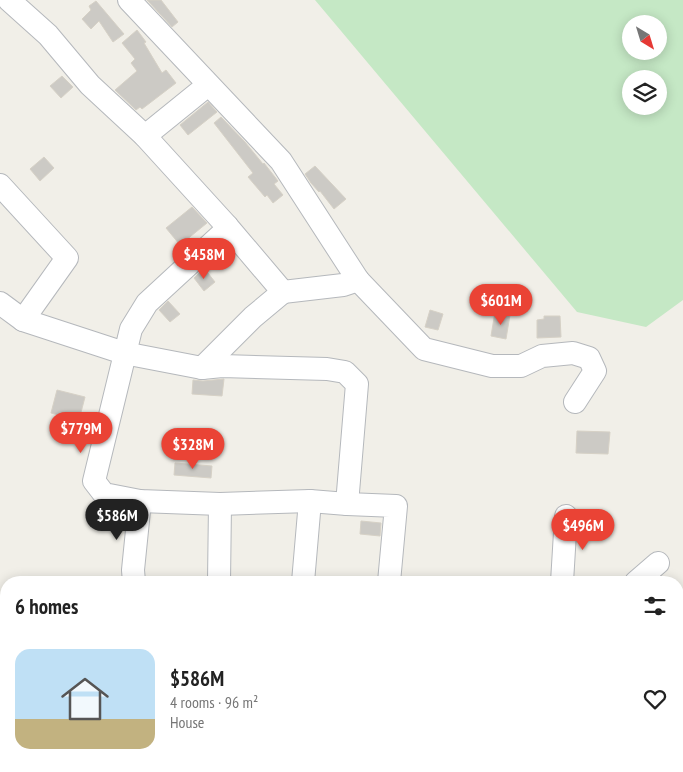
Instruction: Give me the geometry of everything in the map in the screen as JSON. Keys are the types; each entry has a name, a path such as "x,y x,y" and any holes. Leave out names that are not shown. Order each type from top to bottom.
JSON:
{"street":[{"path":"9,0 48,35 90,85 146,136 227,226 282,292"},
{"path":"128,0 281,161 358,280 424,349 492,366 521,366 542,356 573,354 590,358 595,371 575,402"},
{"path":"146,136 208,85"},
{"path":"0,185 67,258 23,320"},
{"path":"227,226 223,233 147,303 131,330 94,481 104,494 140,501 220,504 310,501 396,506 390,576"},
{"path":"202,368 253,317 282,292 343,285 358,280"},
{"path":"0,303 23,320 124,353 202,368 222,366 327,369 345,372 357,384 347,504"},
{"path":"134,576 140,501"},
{"path":"304,576 310,501"},
{"path":"218,576 220,504"},
{"path":"562,576 566,516"},
{"path":"643,576 658,563"}],"green space":[{"path":"315,0 683,0 683,300 646,327 577,312"}],"building":[{"path":"147,0 161,0 178,22 172,27"},
{"path":"96,1 124,34 113,42 99,21 91,29 82,19 91,10 89,6"},
{"path":"137,30 146,42 144,43 162,73 166,70 176,83 142,109 140,107 136,110 115,90 137,71 131,63 135,59 122,43"},
{"path":"62,76 73,87 61,98 50,86"},
{"path":"208,102 217,112 188,135 180,125"},
{"path":"221,117 264,163 278,181 274,184 283,195 273,203 267,195 265,197 248,177 253,173 214,123"},
{"path":"44,157 54,168 40,181 30,169"},
{"path":"315,166 346,199 334,209 305,174"},
{"path":"192,207 207,223 180,245 166,228"},
{"path":"204,268 215,282 204,291 194,278"},
{"path":"168,301 180,314 170,322 159,310"},
{"path":"430,310 443,314 438,330 425,327"},
{"path":"495,312 510,315 506,339 491,336"},
{"path":"544,316 560,316 561,337 537,338 537,320 544,319"},
{"path":"224,379 222,396 192,394 193,380"},
{"path":"57,390 85,397 79,420 51,413"},
{"path":"577,431 610,432 608,454 576,453"},
{"path":"175,463 212,466 211,478 174,475"},
{"path":"361,521 381,523 380,536 360,534"}]}
